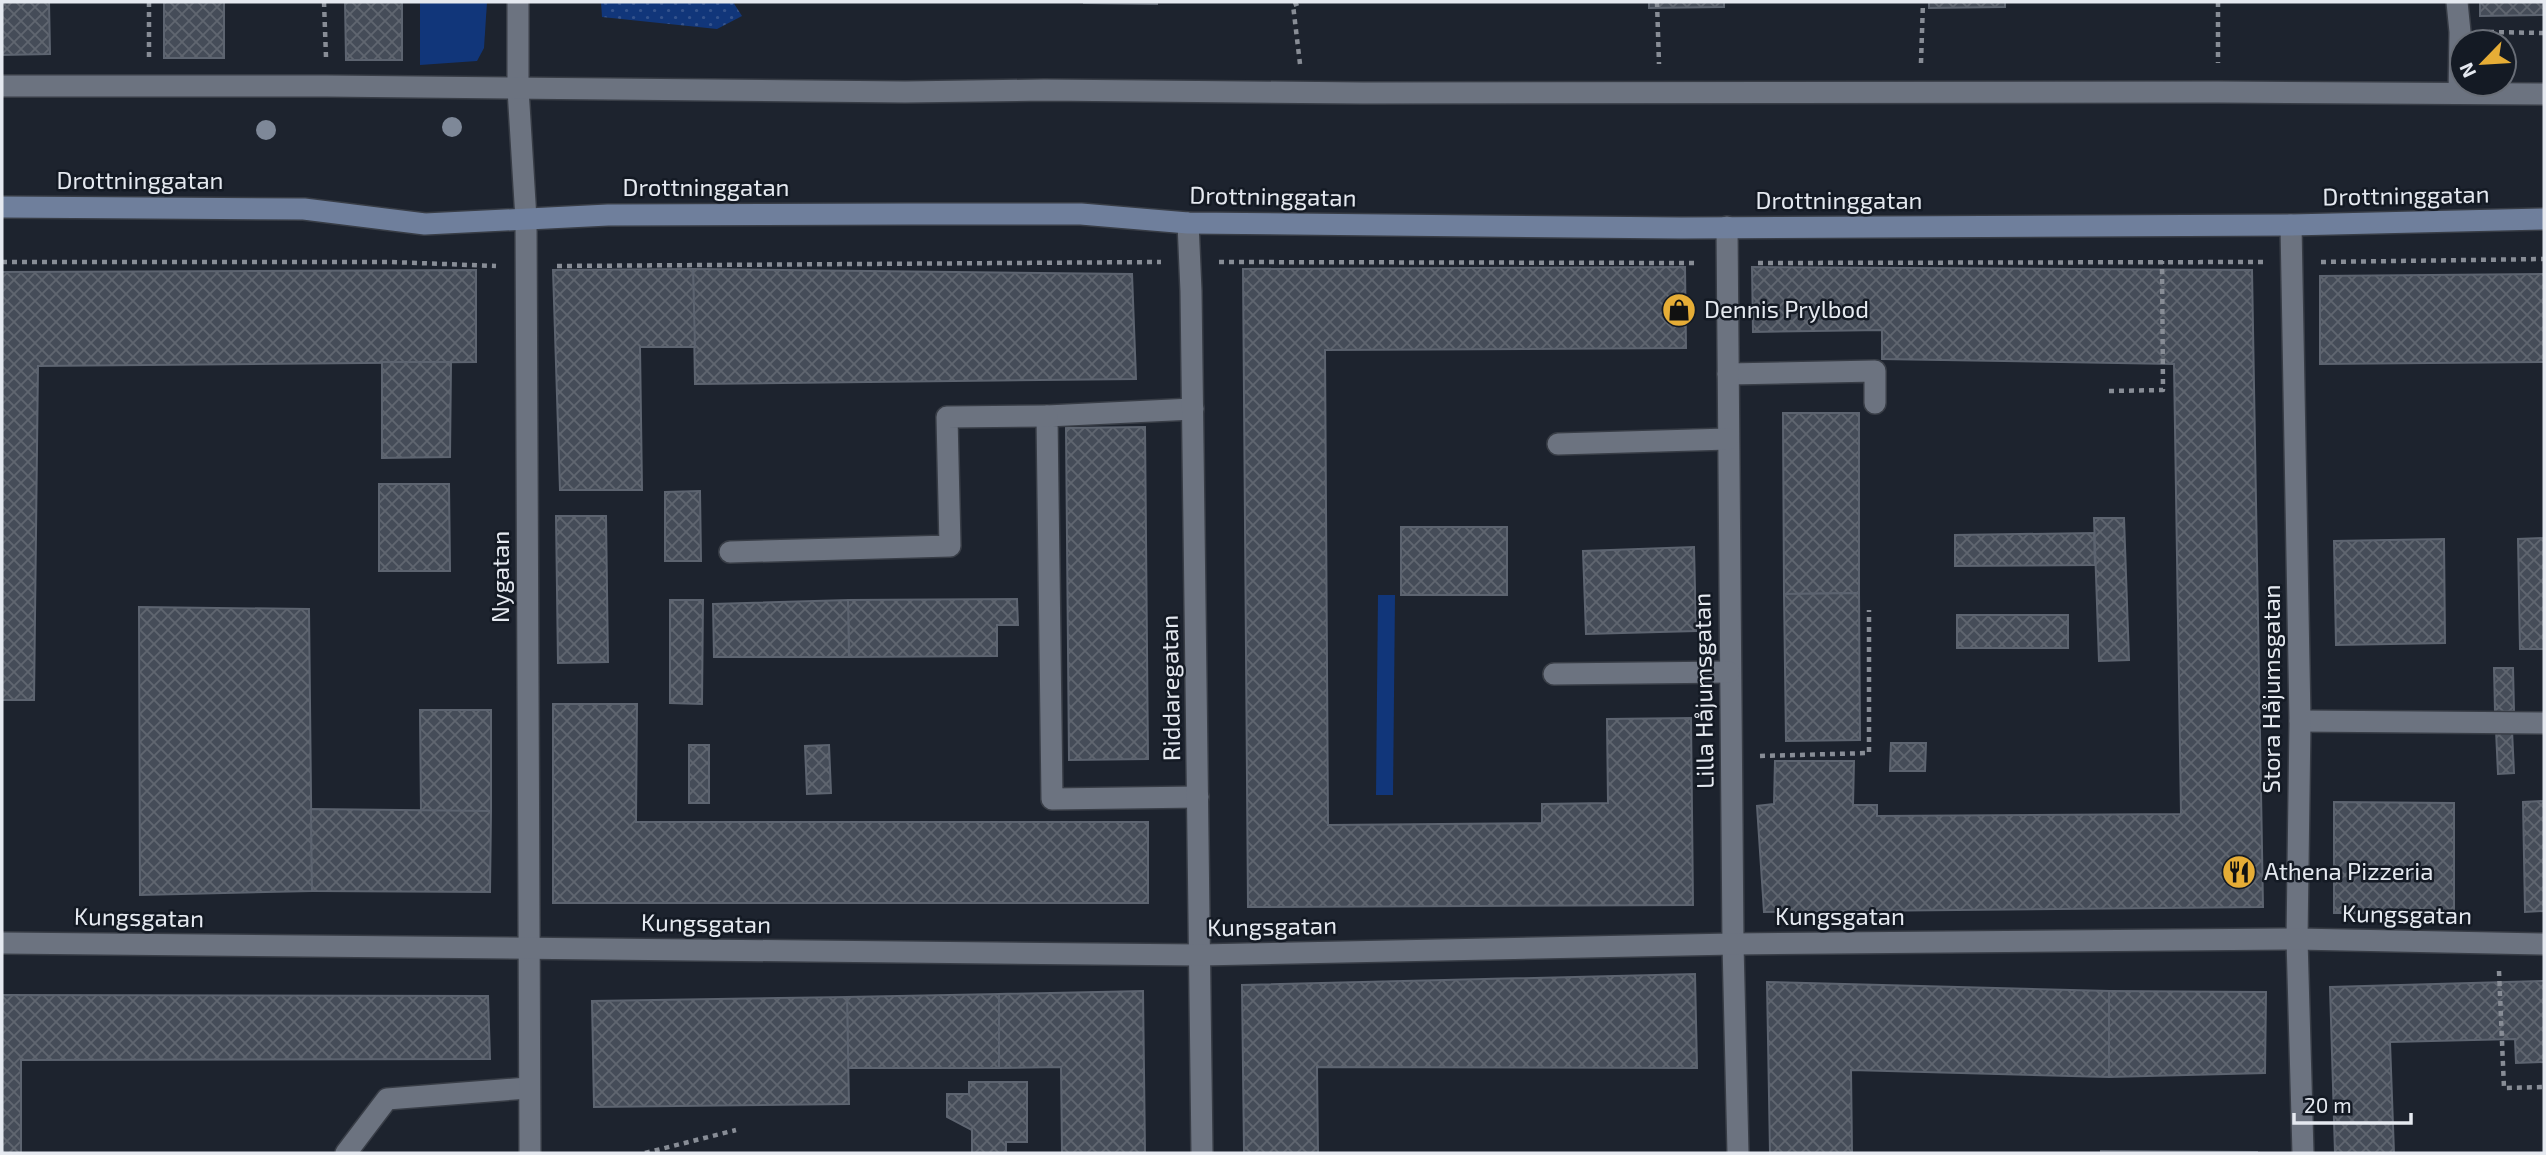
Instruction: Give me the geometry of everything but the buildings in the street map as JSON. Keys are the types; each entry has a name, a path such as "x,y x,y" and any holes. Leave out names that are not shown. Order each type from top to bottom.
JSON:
{"street":[{"name":"Nygatan","path":"519,2 518,89 526,219 530,1153"},
{"path":"2457,2 2460,28"},
{"path":"2,86 327,86 891,92 2448,93"},
{"path":"2518,94 2544,94"},
{"name":"Drottninggatan","path":"2,206 304,209 425,224 622,215 1081,214 1188,223 1727,227 2291,225 2544,219"},
{"name":"Riddaregatan","path":"1188,223 1193,410 1202,1153"},
{"name":"Stora Håjumsgatan","path":"2291,225 2300,721 2297,939 2302,1153"},
{"name":"Lilla Håjumsgatan","path":"1727,227 1732,944 1738,1153"},
{"path":"1728,374 1875,371 1875,403"},
{"path":"730,552 950,546 947,417 1193,410"},
{"path":"1047,416 1052,799 1198,797"},
{"path":"1558,444 1728,439"},
{"path":"1554,674 1729,672"},
{"path":"2300,721 2544,723"},
{"name":"Kungsgatan","path":"2,943 1200,955 1732,944 2297,939 2544,944"},
{"path":"346,1153 387,1099 528,1088"}],"path":[{"path":"149,2 150,87"},
{"path":"324,2 327,86"},
{"path":"1301,2 1293,5 1303,92"},
{"path":"1657,2 1660,92"},
{"path":"1921,92 1923,2"},
{"path":"2218,2 2218,92"},
{"path":"2518,33 2544,33"},
{"path":"2109,391 2163,390 2162,225"},
{"path":"2,262 392,262 526,266 1190,261 1728,263 2544,259"},
{"path":"1731,756 1869,753 1869,610"},
{"path":"2498,943 2504,1088 2544,1087"},
{"path":"645,1153 736,1130"}],"shaded area":[{"path":"420,2 487,2 484,48 477,61 420,65"},
{"path":"601,2 733,2 742,16 717,29 602,17"},
{"path":"1378,595 1395,595 1393,795 1376,795"}],"place":[{"name":"Dennis Prylbod","path":"1679,310"},
{"name":"Athena Pizzeria","path":"2239,872"}]}
